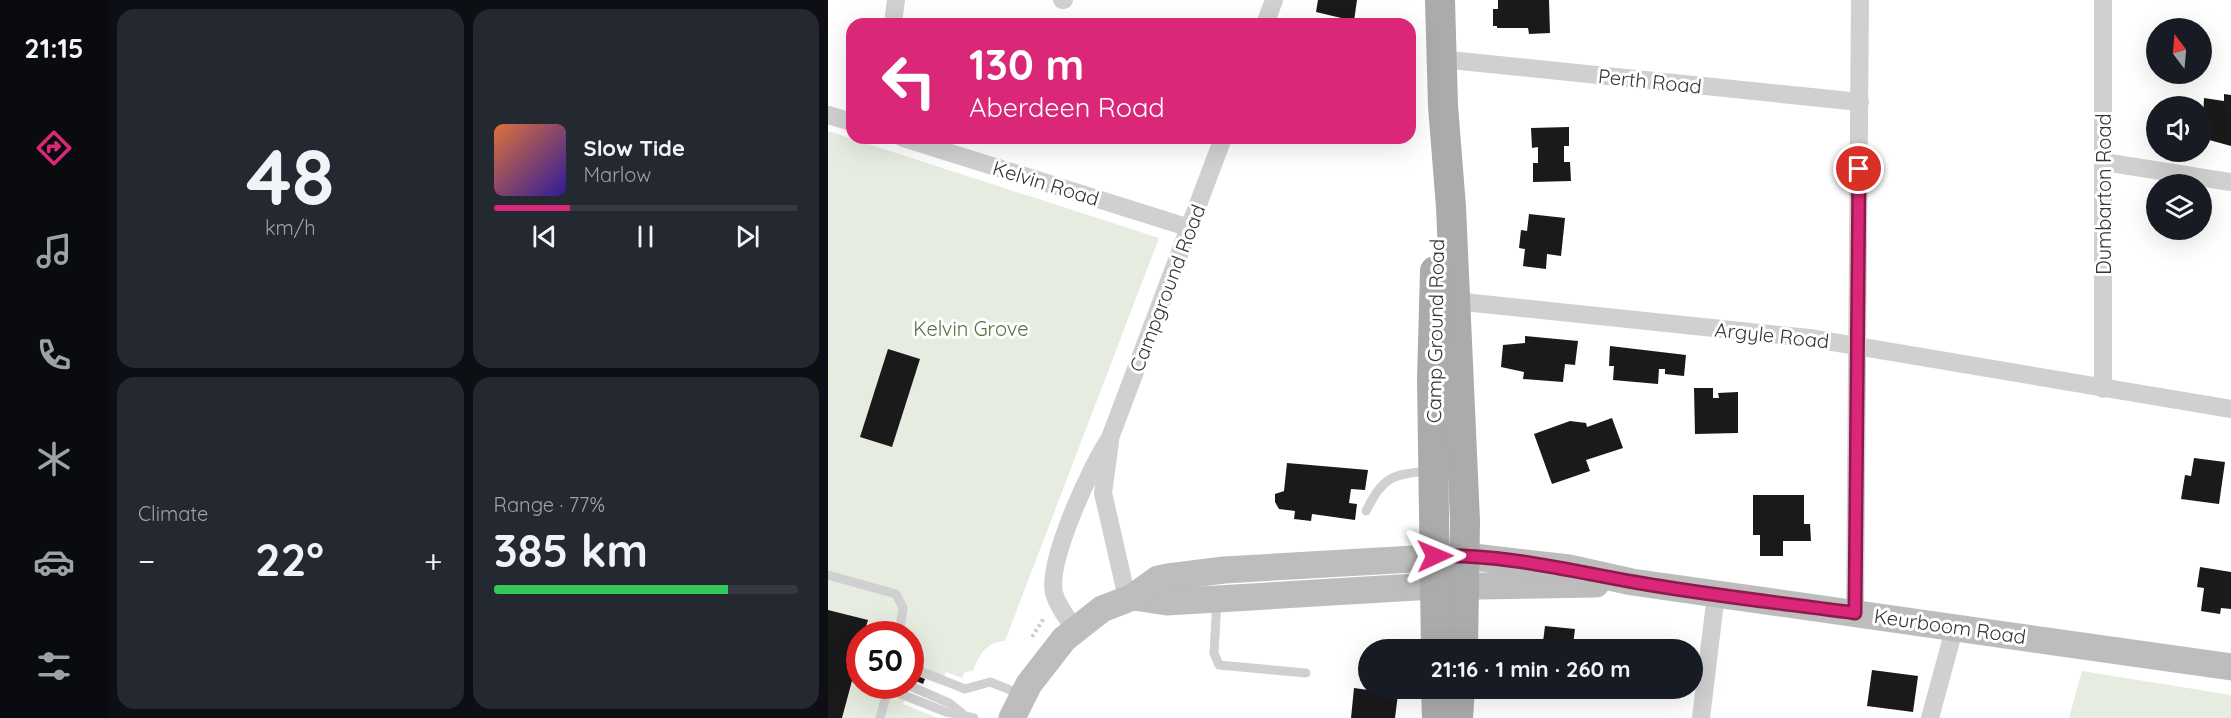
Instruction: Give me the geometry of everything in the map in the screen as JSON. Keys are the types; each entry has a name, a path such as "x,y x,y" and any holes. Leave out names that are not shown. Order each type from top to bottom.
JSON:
{"main road":[{"name":"Camp Ground Road","path":"1440,0 1465,556 1463,639"},
{"name":"Camp Ground Road","path":"1436,639 1432,339 1443,106"},
{"name":"Keurboom Road","path":"1435,556 1465,556 1569,568 1632,582 1955,626 2231,667"},
{"path":"1017,706 1047,660 1075,629 1102,609 1130,598 1158,579 1194,573 1435,556"},
{"name":"Keurboom Road","path":"1435,586 1632,582"},
{"path":"1130,598 1167,602 1435,586"},
{"path":"1436,699 1437,718"},
{"path":"1458,718 1459,699"}],"street":[{"path":"893,18 896,0"},
{"path":"1267,18 1274,0"},
{"path":"1855,613 1860,0"},
{"name":"Dumbarton Road","path":"2103,0 2103,389"},
{"name":"Perth Road","path":"1441,59 1860,102"},
{"path":"828,115 846,121"},
{"name":"Kelvin Road","path":"922,144 1190,228"},
{"name":"Campground Road","path":"1075,629 1059,606 1054,593 1056,562 1095,460 1110,438 1221,144"},
{"path":"2104,162 2231,182"},
{"name":"Argyle Road","path":"1454,301 1857,345 2103,389 2231,409"},
{"name":"Campground Road","path":"1110,438 1103,493 1130,598"},
{"path":"1701,718 1716,594"},
{"path":"1930,718 1955,626"}],"lane":[{"path":"1366,511 1376,491 1387,478 1435,470"},
{"path":"828,575 896,594 903,608 901,621"},
{"path":"1217,598 1214,653 1219,665 1306,673"},
{"path":"924,673 965,689 992,682 1017,706"},
{"path":"924,692 949,704 963,714"},
{"path":"880,718 885,699"},
{"path":"916,699 946,712 974,718"}],"green space":[{"name":"Kelvin Grove","path":"828,131 846,137 846,144 868,144 1159,238 1005,641 993,644 984,650 973,671 965,672 962,678 946,672 941,685 924,678 924,621 846,621 846,699 905,699 903,704 938,718 828,718"},
{"path":"2082,671 2231,695 2231,718 2069,718"}],"building":[{"path":"1318,0 1357,0 1354,18 1341,18 1316,12"},
{"path":"1498,0 1549,0 1550,33 1529,34 1528,28 1493,26 1493,9 1498,9"},
{"path":"2224,94 2231,95 2231,146 2212,141 2212,99 2224,101"},
{"path":"1569,127 1569,146 1564,146 1564,162 1570,162 1571,181 1533,182 1533,163 1538,163 1538,147 1532,148 1531,128"},
{"path":"1529,214 1565,218 1561,256 1547,254 1546,269 1523,266 1525,249 1519,248 1521,230 1527,231"},
{"path":"1525,336 1578,341 1575,365 1565,364 1563,382 1523,379 1524,372 1501,367 1503,345 1525,343"},
{"path":"1610,346 1686,355 1684,376 1665,374 1665,369 1659,369 1658,384 1613,380 1614,366 1609,366"},
{"path":"888,349 920,359 892,447 860,437"},
{"path":"1694,388 1713,388 1713,398 1719,398 1718,393 1738,392 1738,433 1695,434"},
{"path":"1612,418 1623,448 1586,460 1590,471 1552,484 1534,434 1570,421 1586,423 1587,427"},
{"path":"2194,458 2225,462 2219,504 2181,499 2185,475 2191,476"},
{"path":"1287,463 1368,470 1365,490 1351,489 1349,503 1357,504 1355,520 1312,514 1311,521 1294,519 1295,511 1279,509 1275,502 1275,494 1284,491"},
{"path":"1753,495 1804,495 1804,524 1810,524 1811,541 1783,541 1783,556 1760,556 1760,535 1753,535"},
{"path":"2200,567 2231,572 2231,609 2221,608 2220,614 2201,611 2204,588 2197,587"},
{"path":"828,610 868,620 846,621 847,699 842,718 828,718"},
{"path":"1545,626 1575,629 1574,639 1543,639"},
{"path":"1872,670 1918,676 1913,712 1867,706"},
{"path":"1354,688 1358,689 1358,699 1397,699 1395,718 1351,718"}],"route":[{"path":"1435,556 1494,558 1569,568 1632,582 1855,613 1859,169"}]}
